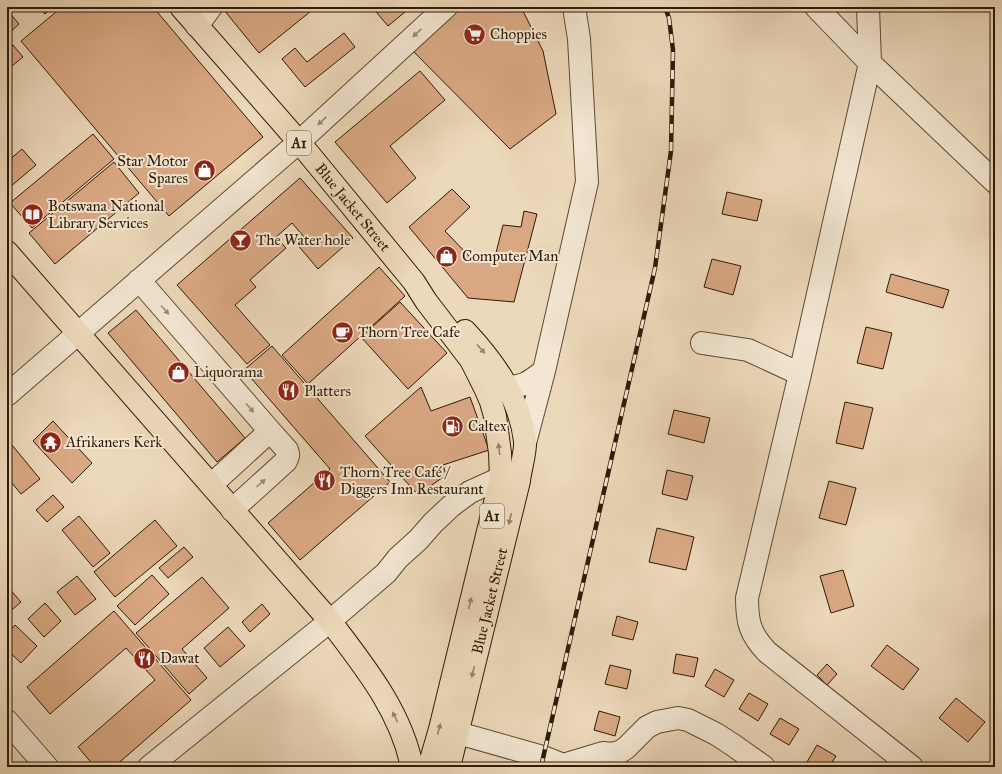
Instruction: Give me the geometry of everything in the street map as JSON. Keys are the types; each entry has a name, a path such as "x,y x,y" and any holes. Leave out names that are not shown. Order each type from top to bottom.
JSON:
{"highway":[{"name":"Blue Jacket Street","path":"181,7 299,142 414,282 426,301 471,360 491,402 495,416 500,453 510,479 458,733 449,767"},
{"path":"7,252 330,621 370,674 391,709 405,741 412,767"},
{"name":"Blue Jacket Street","path":"414,282 434,298 489,357 508,386 518,408 525,443 510,479 429,767"}],"street":[{"path":"197,26 211,7"},
{"path":"7,395 299,142 446,7"},
{"path":"525,443 544,371 587,182 579,39 574,7"},
{"path":"816,7 870,63 995,182"},
{"path":"868,7 870,63 800,374 747,598 747,614 750,627 756,641 767,652 912,767"},
{"path":"139,280 289,454 288,458 232,510"},
{"path":"702,343 748,350 800,374"},
{"path":"508,386 513,387 524,384 544,371"},
{"path":"211,485 270,431"},
{"path":"149,767 330,621 386,573 398,558 451,506 470,492 510,479"},
{"path":"458,733 543,757 564,766 603,753 612,754 620,752 648,727 657,722 678,718 688,720 716,734 764,767"},
{"path":"7,721 47,767"}],"building":[{"path":"38,7 53,7 45,14"},
{"path":"62,7 153,7 263,137 169,216 21,41"},
{"path":"228,7 316,7 259,53 224,10"},
{"path":"372,7 411,7 388,26"},
{"path":"462,7 521,7 543,51 556,114 510,149 413,51"},
{"path":"7,10 19,24 7,35"},
{"path":"344,33 355,47 305,87 282,59 295,48 307,62"},
{"path":"13,45 23,57 7,70 7,50"},
{"path":"420,71 445,100 390,146 416,178 387,203 335,142"},
{"path":"93,134 114,159 32,228 10,203"},
{"path":"22,149 36,165 10,187 7,184 7,162"},
{"path":"114,162 139,193 55,264 29,233"},
{"path":"300,178 353,238 318,269 296,243 304,237 292,223 276,237 286,248 250,280 256,287 235,305 270,345 247,364 177,285"},
{"path":"452,189 470,207 445,231 470,257 495,257 503,225 521,227 524,211 537,214 514,302 468,298 409,227"},
{"path":"727,192 762,200 757,221 722,214"},
{"path":"712,259 741,266 733,295 704,287"},
{"path":"379,267 405,296 308,384 282,355"},
{"path":"891,274 949,290 943,308 886,292"},
{"path":"400,302 447,353 408,389 361,337"},
{"path":"136,310 245,438 217,462 108,333"},
{"path":"866,327 892,333 883,369 857,363"},
{"path":"272,346 390,482 300,560 268,523 330,469 244,370"},
{"path":"421,387 431,411 470,397 489,450 443,465 446,475 418,495 365,436"},
{"path":"845,402 873,408 863,449 836,443"},
{"path":"674,410 710,418 704,443 668,434"},
{"path":"53,421 92,463 72,483 33,441"},
{"path":"12,445 40,479 21,494 7,477 7,449"},
{"path":"667,470 693,476 687,500 662,494"},
{"path":"829,481 856,488 846,525 819,518"},
{"path":"53,495 64,507 47,522 36,510"},
{"path":"79,516 110,553 93,567 62,530"},
{"path":"155,520 177,546 115,597 94,572"},
{"path":"657,528 694,537 686,570 649,562"},
{"path":"184,547 193,557 168,578 159,568"},
{"path":"843,570 854,606 831,613 820,576"},
{"path":"152,575 169,594 135,625 117,606"},
{"path":"77,576 96,599 75,615 57,592"},
{"path":"202,577 229,608 182,649 207,678 189,694 136,633"},
{"path":"7,586 21,602 7,614"},
{"path":"45,603 61,621 44,637 28,619"},
{"path":"262,604 270,614 250,632 242,622"},
{"path":"114,611 191,700 114,767 95,767 78,747 155,680 126,648 50,714 27,687"},
{"path":"617,616 638,622 633,640 612,635"},
{"path":"15,625 37,646 21,663 7,650 7,634"},
{"path":"228,627 245,646 220,667 204,648"},
{"path":"887,645 919,669 903,690 871,666"},
{"path":"676,654 698,658 694,677 673,673"},
{"path":"827,664 837,674 827,685 817,675"},
{"path":"610,665 631,670 627,689 605,684"},
{"path":"715,669 734,680 724,697 705,686"},
{"path":"749,693 768,704 758,721 739,709"},
{"path":"956,698 985,722 968,742 939,718"},
{"path":"599,711 620,717 615,736 594,730"},
{"path":"780,718 799,729 789,745 770,734"},
{"path":"817,745 836,756 829,767 816,767 807,762"}],"railway":[{"path":"541,767 655,268 671,151 673,50 669,18 665,7"}],"place":[{"name":"Choppies","path":"475,34"},
{"name":"Star Motor Spares","path":"204,170"},
{"name":"Botswana National Library Services","path":"32,215"},
{"name":"The Water hole","path":"240,240"},
{"name":"Computer Man","path":"447,256"},
{"name":"Thorn Tree Cafe","path":"343,332"},
{"name":"Liquorama","path":"179,372"},
{"name":"Platters","path":"288,391"},
{"name":"Caltex","path":"453,426"},
{"name":"Afrikaners Kerk","path":"50,442"},
{"name":"Thorn Tree Café / Diggers Inn Restaurant","path":"325,481"},
{"name":"Dawat","path":"144,658"}]}
